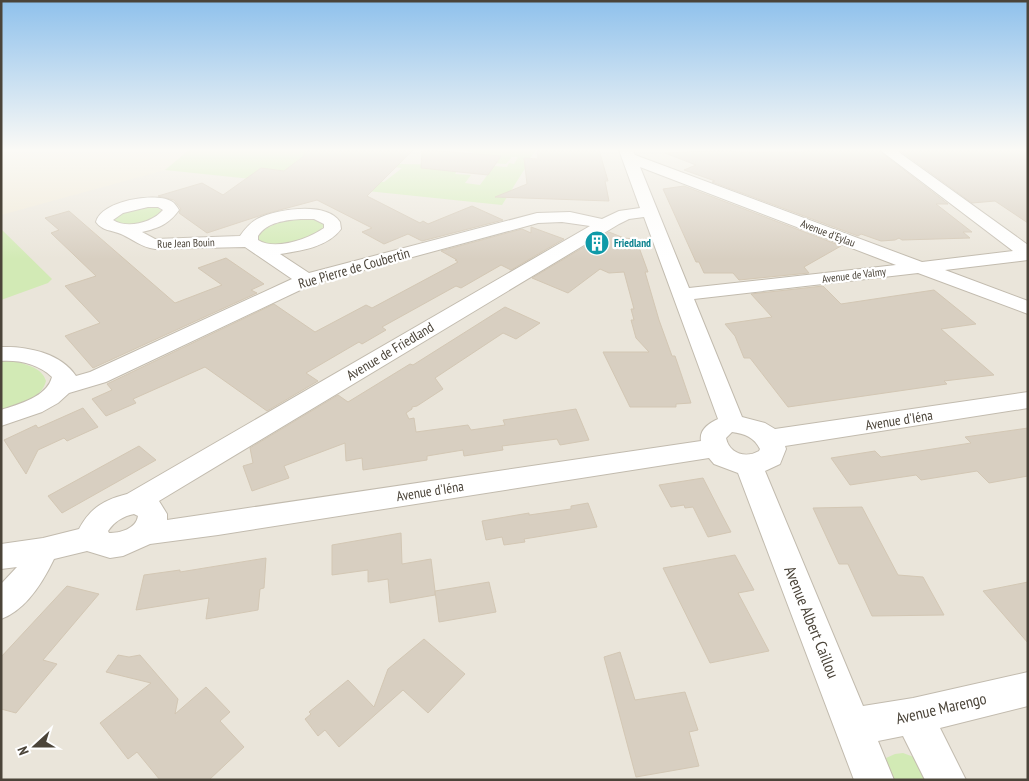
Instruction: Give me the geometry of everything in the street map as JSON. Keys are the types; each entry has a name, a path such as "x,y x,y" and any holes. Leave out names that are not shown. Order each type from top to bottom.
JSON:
{"street":[{"path":"640,186 732,424"},
{"name":"Avenue d'Eylau","path":"711,186 919,268 1028,308"},
{"path":"936,186 1028,255"},
{"name":"Avenue de Friedland","path":"134,503 603,225 626,214 650,212"},
{"name":"Rue Pierre de Coubertin","path":"1,418 32,407 61,388 98,377 306,280 537,218 578,218 603,225"},
{"name":"Rue Jean Bouin","path":"125,229 148,243 155,244 239,241 256,246 306,280"},
{"name":"Avenue de Valmy","path":"681,295 1028,255"},
{"path":"1,354 28,356 52,366 64,376 61,388"},
{"name":"Avenue d'Iéna","path":"770,439 1028,400"},
{"path":"732,424 749,426 770,439 773,452 771,457 766,462 748,465 725,458 715,448 712,441 713,435 724,426 732,424"},
{"name":"Avenue d'Iéna","path":"145,532 155,533 715,448"},
{"name":"Avenue Albert Caillou","path":"748,465 874,780"},
{"path":"134,503 149,507 153,512 154,518 145,532 129,543 110,546 97,542 93,531 101,518 116,508 134,503"},
{"path":"1,557 43,550 94,537"},
{"path":"1,605 31,573 38,563 43,550"},
{"name":"Avenue Marengo","path":"854,726 914,716 1028,689"},
{"path":"914,716 946,780"}],"shaded area":[{"path":"1,186 1028,186 1028,780 1,780"},
{"path":"1,186 105,186 1,215"}],"green space":[{"path":"323,186 514,186 502,205"},
{"path":"157,206 162,212 145,222 124,225 113,219 130,207"},
{"path":"305,217 321,220 325,225 323,230 291,243 267,244 258,241 257,234 268,227 280,222"},
{"path":"1,229 52,279 48,283 1,300"},
{"path":"1,360 13,361 34,368 39,371 46,381 39,393 28,401 1,411"},
{"path":"903,753 922,760 935,780 890,780 886,758"}],"building":[{"path":"190,186 208,186 223,195 235,186 377,186 367,196 420,223 423,221 428,224 472,206 503,220 422,241 408,234 384,244 362,232 372,228 317,200 265,214 207,233 179,213 181,209 174,200 158,196"},
{"path":"521,186 606,186 609,201 495,197"},
{"path":"685,186 841,246 804,267 809,273 739,280 733,273 704,273 699,262 696,262 663,189"},
{"path":"724,186 925,186 948,204 936,204 972,232 963,232 970,238 902,240 899,238 881,241 861,234 858,236"},
{"path":"949,186 1028,186 1028,223 995,201 972,203"},
{"path":"69,211 175,303 222,285 198,268 226,258 264,284 251,290 257,293 93,368 65,336 100,323 65,286 96,276 51,233 59,230 45,218"},
{"path":"531,227 564,239 511,270 501,265 461,288 456,286 382,327 386,330 362,344 359,342 306,373 318,381 267,411 205,367 133,399 136,403 106,416 92,399 112,390 107,384 274,304 315,332 366,305 372,308 458,262 441,251 522,229 531,233"},
{"path":"609,232 624,238 636,239 648,272 645,272 659,320 672,356 675,356 691,403 676,404 676,407 630,407 603,352 649,352 636,338 631,320 634,320 631,309 634,309 624,272 609,273 600,269 568,293 532,278"},
{"path":"823,286 841,304 934,290 976,324 941,329 994,375 944,381 947,384 788,407 750,358 744,358 735,336 725,324 772,317 751,294"},
{"path":"505,307 540,323 516,339 503,333 435,378 443,389 417,406 412,407 406,413 409,419 414,418 416,432 468,425 471,430 505,425 503,420 576,409 589,440 560,445 557,439 502,446 503,450 464,456 463,450 427,456 427,460 363,470 362,458 346,461 345,443 284,466 289,478 252,491 243,466 253,463 250,448 338,395 348,402 410,364 413,365"},
{"path":"83,408 98,427 67,441 64,438 38,450 26,474 4,440 36,425 38,428"},
{"path":"1028,428 1028,476 989,483 977,471 921,480 916,475 850,485 831,458 875,451 881,457 971,443 965,437"},
{"path":"139,446 156,460 62,513 48,496"},
{"path":"703,478 731,532 708,537 693,507 685,508 684,505 671,507 659,485"},
{"path":"588,503 597,527 524,539 525,542 504,545 502,537 486,540 482,521 529,513 529,515 571,509 571,506"},
{"path":"862,507 898,575 923,577 944,615 872,616 848,564 839,564 813,508"},
{"path":"401,533 402,564 431,559 435,595 390,603 388,579 368,582 368,570 332,575 332,545"},
{"path":"735,555 754,590 738,593 769,651 710,663 663,568"},
{"path":"266,558 264,588 260,589 258,610 206,619 209,598 136,610 144,575 180,570 180,572"},
{"path":"489,582 496,612 439,622 435,591"},
{"path":"1028,582 1028,643 983,591"},
{"path":"67,586 99,594 43,660 57,664 16,713 1,709 1,657"},
{"path":"424,639 465,674 428,713 403,690 339,747 325,730 318,736 305,719 311,714 309,712 348,680 374,707 388,669"},
{"path":"620,652 635,700 685,692 698,730 689,732 699,766 636,777 604,657"},
{"path":"118,655 129,657 140,655 178,699 175,714 206,687 230,712 220,721 244,747 209,780 160,780 137,752 128,759 100,723 151,683 106,672"}],"place":[{"name":"Friedland","path":"597,243"}]}
